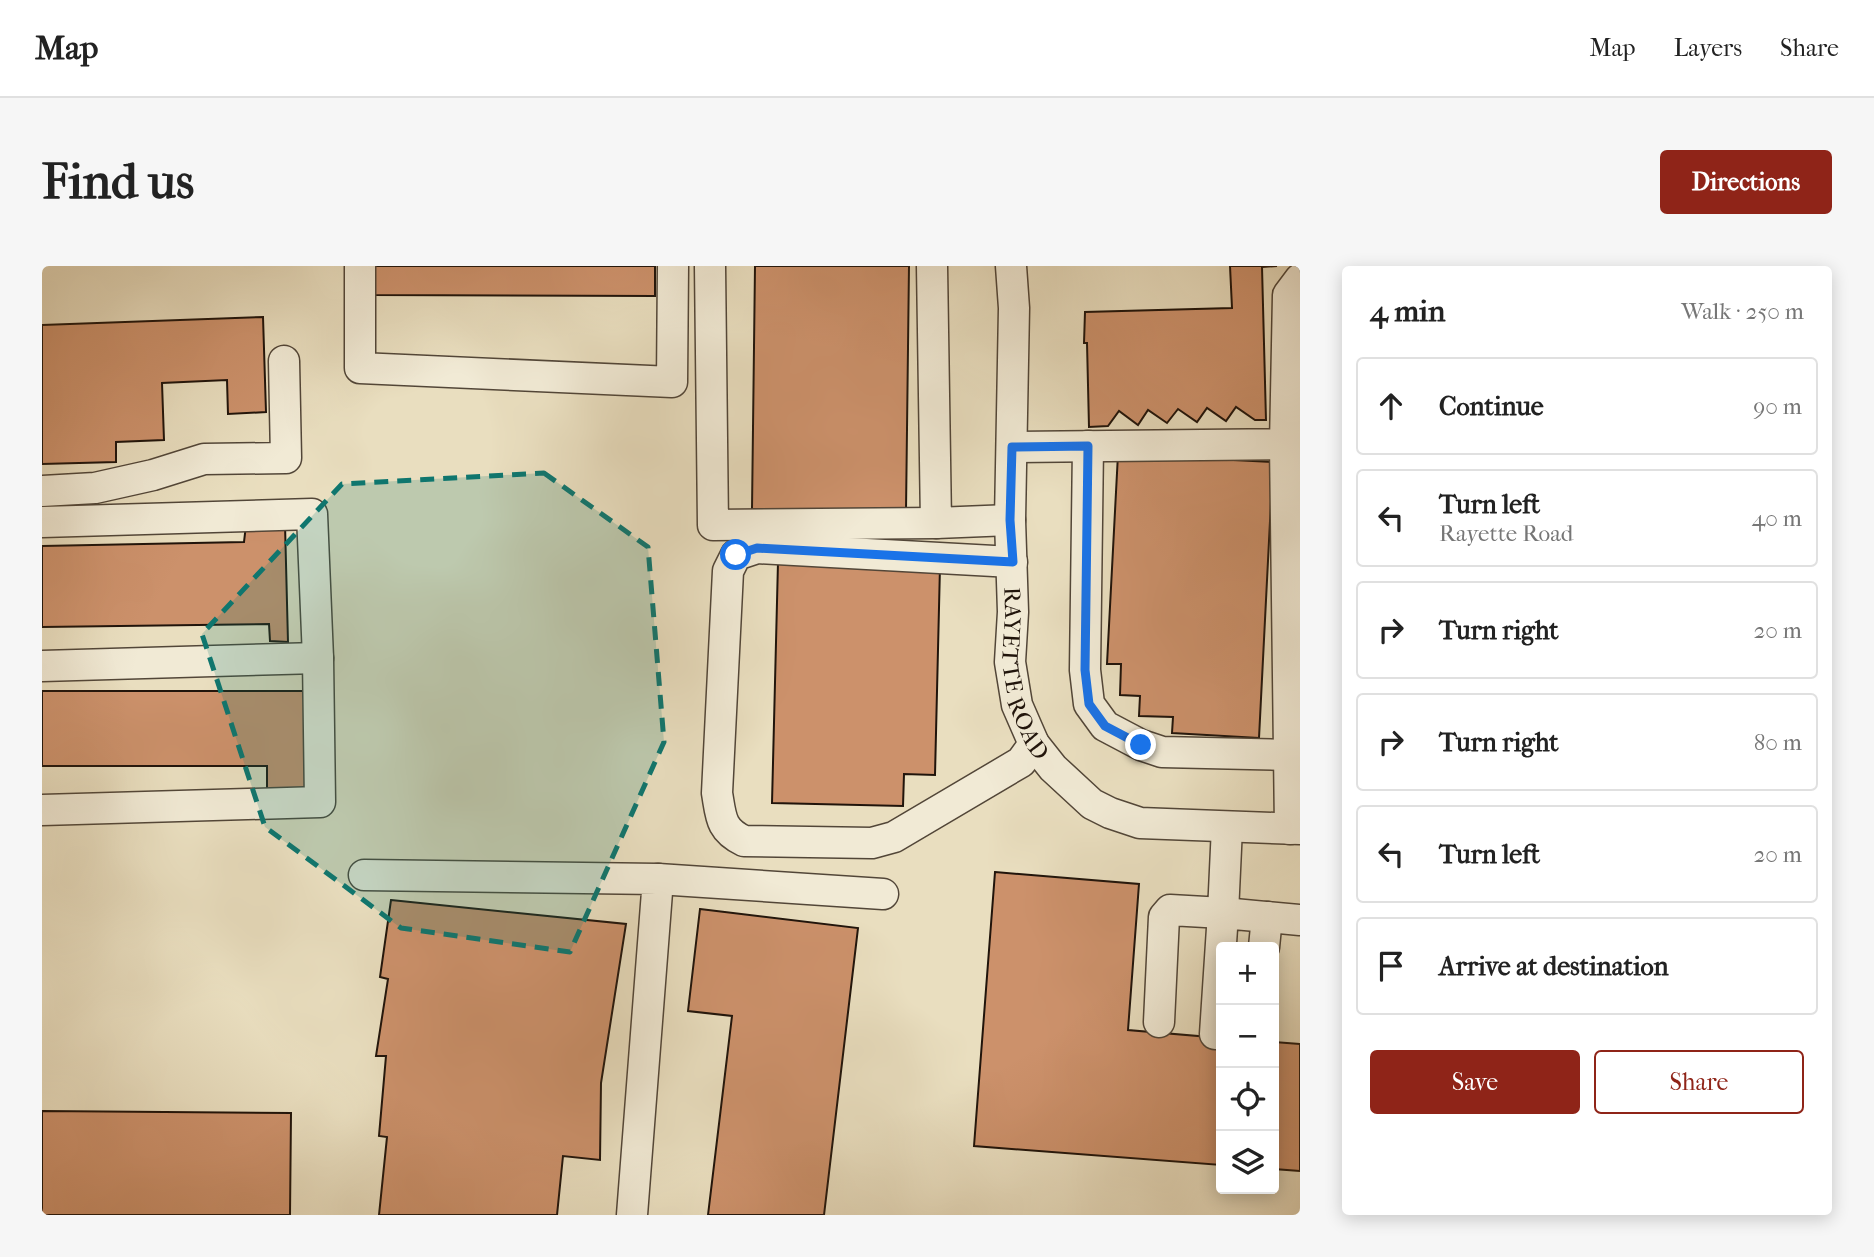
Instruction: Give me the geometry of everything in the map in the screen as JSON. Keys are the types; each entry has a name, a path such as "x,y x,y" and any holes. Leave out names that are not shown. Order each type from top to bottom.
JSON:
{"street":[{"path":"360,266 359,368 672,382 673,266"},
{"path":"710,266 713,524 1010,520"},
{"path":"932,266 936,523"},
{"name":"RAYETTE ROAD","path":"1011,266 1014,308 1010,662 1017,705 1034,744 1092,804 1140,823 1295,829"},
{"path":"1295,829 1289,755 1293,522 1285,444 1288,295 1300,279"},
{"path":"42,491 95,488 153,475 204,459 286,458 284,361"},
{"path":"1012,447 1285,444"},
{"path":"1088,446 1085,670 1089,704 1105,726 1119,735 1162,752 1289,755"},
{"path":"42,522 312,514 320,802 42,810"},
{"path":"1013,562 757,548 736,555 727,571 717,793 721,820 730,834 744,841 872,843 894,837 940,812 1021,762 1034,744"},
{"path":"42,666 318,658"},
{"path":"1217,1005 1227,827"},
{"path":"364,875 658,879 883,894"},
{"path":"632,1215 658,879"},
{"path":"1159,1023 1164,917 1170,910 1300,920"},
{"path":"1264,942 1267,917"}],"highlighted area":[{"path":"544,473 648,547 664,742 570,952 401,928 265,827 202,634 342,484"}],"building":[{"path":"373,266 655,266 655,296 373,295"},
{"path":"755,266 909,266 906,511 752,509"},
{"path":"1230,266 1277,266 1262,267 1266,420 1255,420 1236,407 1226,421 1207,408 1197,422 1178,409 1167,423 1148,410 1138,425 1119,411 1108,426 1089,427 1085,312 1232,308"},
{"path":"263,317 266,412 228,414 227,380 162,383 164,440 116,442 116,462 42,464 42,325"},
{"path":"1118,454 1273,462 1259,738 1172,733 1173,717 1139,716 1140,696 1120,695 1121,664 1107,664"},
{"path":"285,524 288,642 270,641 269,624 42,627 42,546 244,542 246,525"},
{"path":"778,562 940,566 935,775 904,774 903,806 772,803"},
{"path":"42,691 313,691 313,790 267,790 267,766 42,766"},
{"path":"995,872 1139,884 1128,1030 1216,1038 1216,1165 974,1146"},
{"path":"391,900 626,924 601,1083 600,1160 563,1156 557,1215 379,1215 387,1137 379,1136 386,1056 376,1056 388,979 380,977"},
{"path":"700,909 858,928 824,1215 708,1215 732,1016 688,1011"},
{"path":"1279,1042 1300,1044 1300,1171 1279,1169"},
{"path":"42,1111 291,1113 290,1215 42,1215"}],"route":[{"path":"736,555 757,548 1013,562 1010,520 1012,447 1088,446 1085,670 1089,704 1105,726 1141,745"}]}
